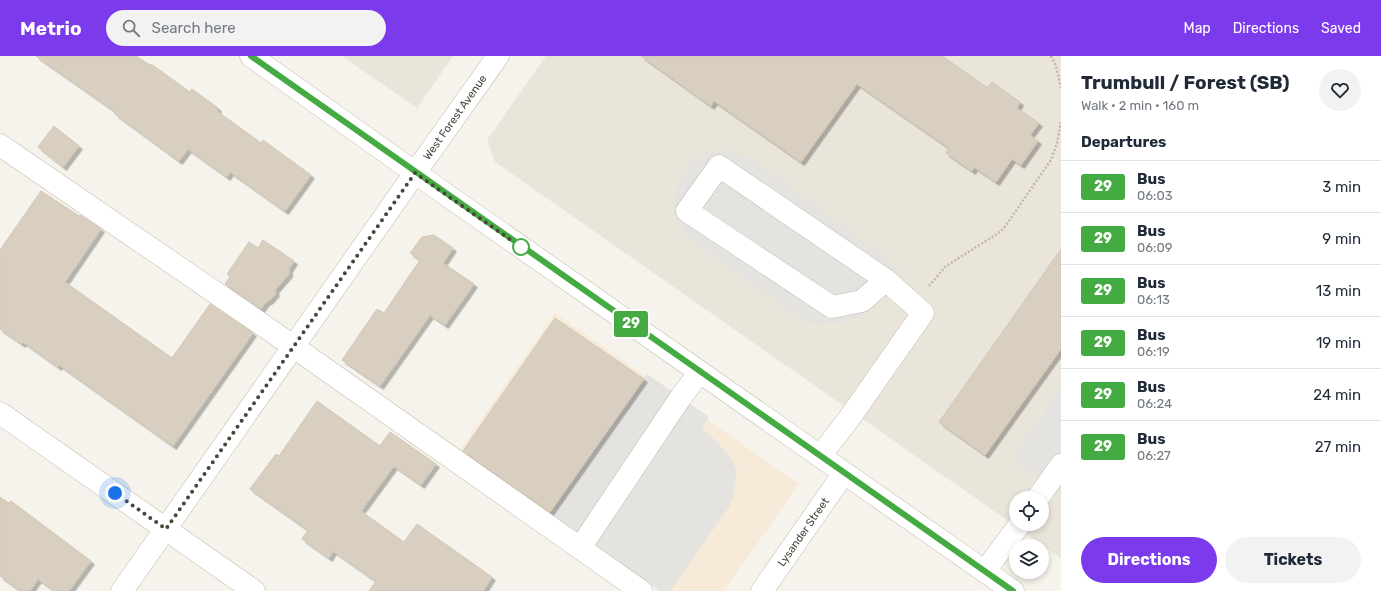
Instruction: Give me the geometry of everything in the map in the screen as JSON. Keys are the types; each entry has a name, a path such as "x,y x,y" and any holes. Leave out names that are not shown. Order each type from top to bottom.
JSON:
{"street":[{"path":"251,56 415,173 1013,591"},
{"name":"West Forest Avenue","path":"122,591 498,56"},
{"path":"0,145 293,347 641,591"},
{"path":"820,456 848,420 923,313 886,280 719,166 686,211 832,307 862,301 886,280"},
{"path":"580,548 700,372"},
{"path":"0,413 254,591"},
{"path":"1043,491 1061,465"},
{"name":"Lysander Street","path":"762,591 844,473"},
{"path":"985,571 1015,531"}],"path":[{"path":"1051,56 1056,66 1061,88"},
{"path":"912,303 925,291 946,266 1004,228 1052,160 1061,122"}],"shaded area":[{"path":"342,56 453,56 417,108"},
{"path":"546,56 1061,56 1061,558 1049,550 1049,539 1034,539 1022,531 1049,531 1049,491 1009,491 1009,522 495,162 487,140"},
{"path":"729,151 745,155 768,170 900,268 876,302 863,314 841,323 820,325 803,321 686,236 673,212 678,181 688,167 703,155"},
{"path":"555,313 799,484 724,591 660,591 459,451"},
{"path":"647,374 709,417 702,428 729,456 737,470 734,493 729,507 670,591 660,591 550,513"},
{"path":"1061,389 1061,493 1011,458"}],"building":[{"path":"36,56 136,56 150,65 151,64 190,92 192,89 218,108 217,111 261,143 263,140 311,175 285,211 230,172 227,177 188,149 179,161 115,114 116,112"},
{"path":"641,56 942,56 988,88 992,82 1020,102 1017,108 1039,123 1030,135 1038,141 1021,165 1012,159 996,182 974,167 972,171 946,153 949,148 857,84 801,162 714,101 711,106"},
{"path":"54,126 79,146 63,167 38,147"},
{"path":"41,191 101,229 65,282 172,358 210,304 253,333 173,446 59,365 58,367 23,342 22,344 0,329 0,250"},
{"path":"434,235 453,248 443,263 474,284 445,325 430,315 380,386 342,360 377,309 384,313 420,260 410,253 422,237"},
{"path":"263,240 294,261 289,269 289,274 275,290 276,293 261,309 225,284 230,277 227,274 249,242 258,248"},
{"path":"1061,249 1061,349 985,455 939,422"},
{"path":"555,318 644,379 550,512 463,451"},
{"path":"317,401 380,446 390,432 436,464 421,485 394,466 361,511 404,542 417,524 492,577 483,591 369,591 376,581 333,551 329,558 302,539 308,530 250,489 276,454 279,456"},
{"path":"0,497 9,503 11,501 91,561 69,591 55,591 38,579 30,591 21,591 0,576"}],"bus line":[{"name":"29","path":"251,56 311,100 1013,591"}],"route":[{"path":"115,493 166,529 415,173 521,247"}]}
